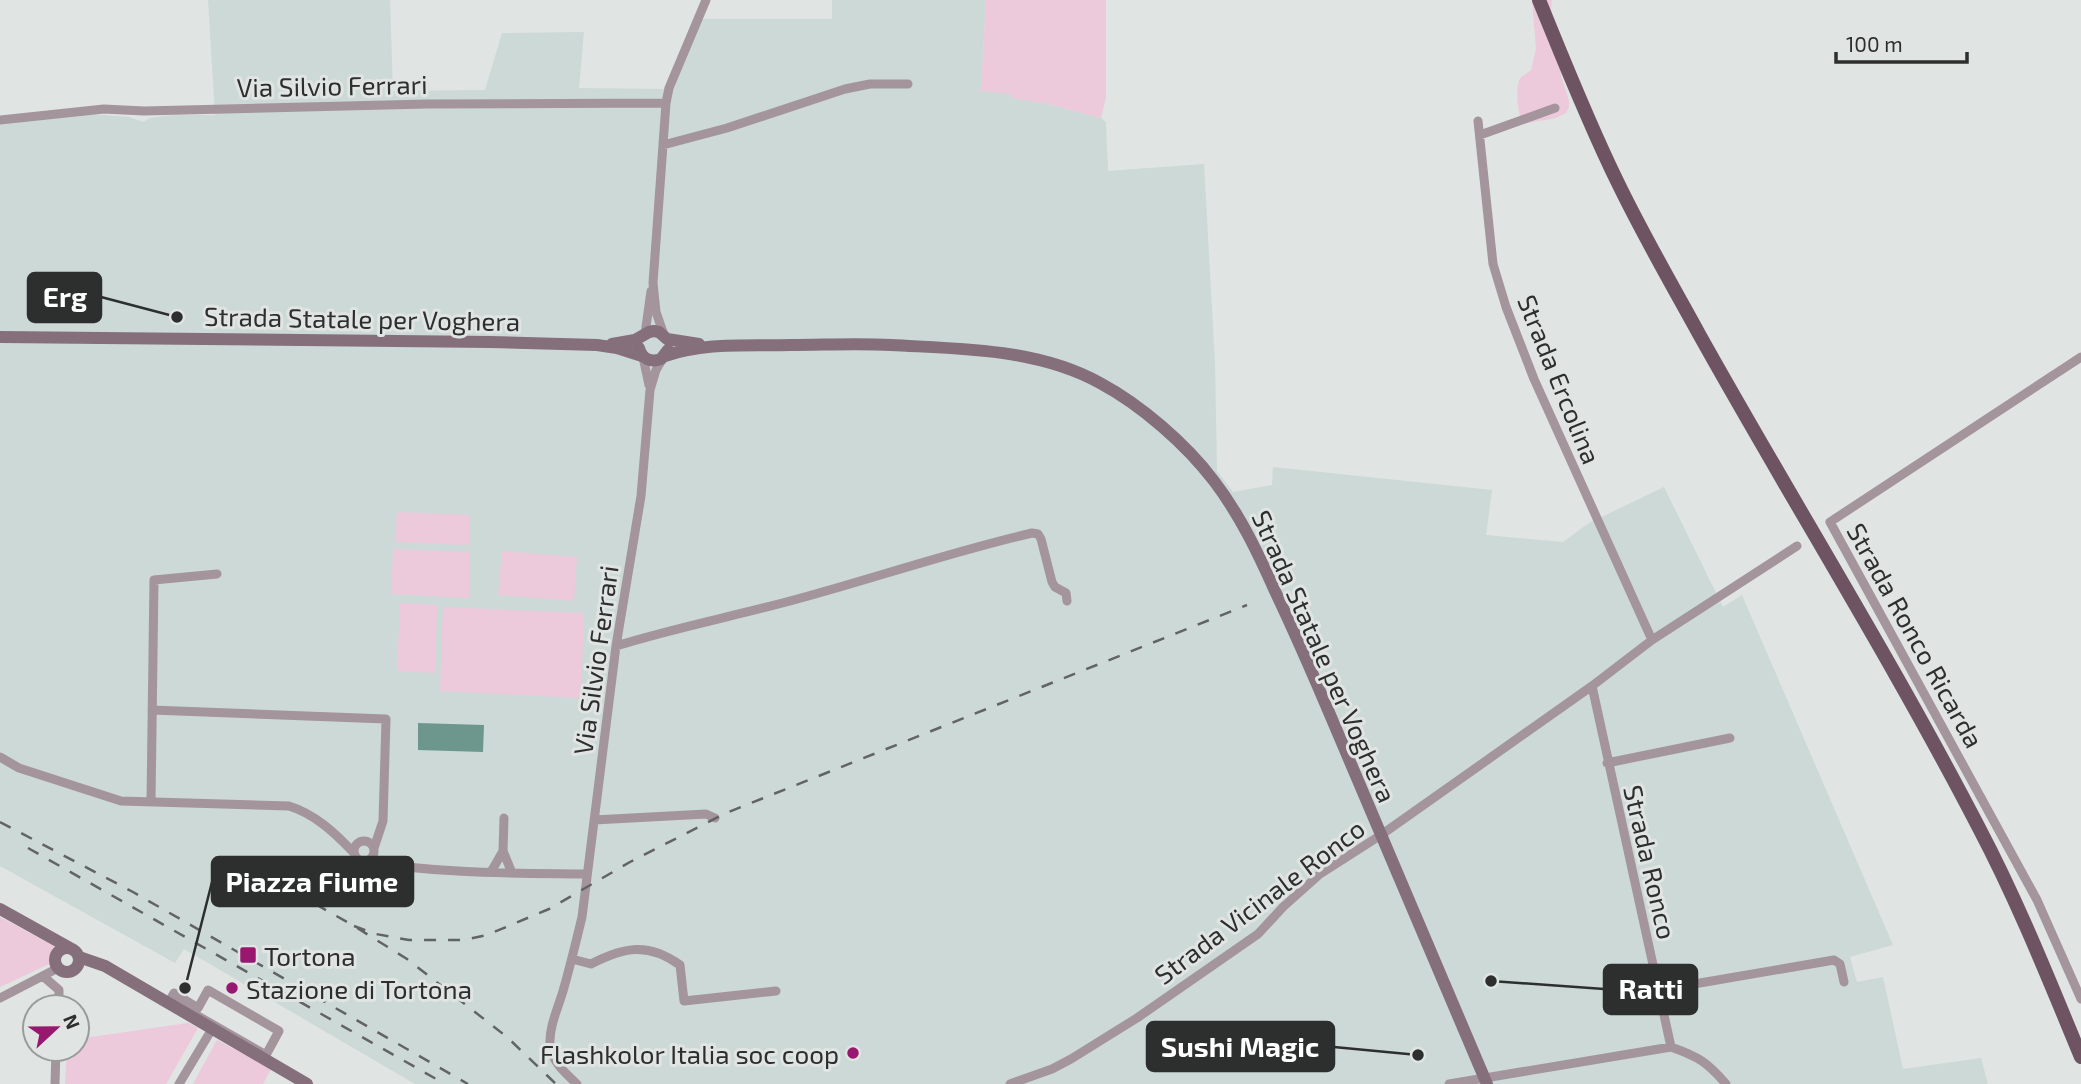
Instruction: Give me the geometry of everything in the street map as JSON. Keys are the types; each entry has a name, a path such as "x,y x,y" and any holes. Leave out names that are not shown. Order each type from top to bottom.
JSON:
{"main road":[{"path":"1539,0 1577,95 1618,183 1660,263 1981,832 2044,967 2081,1057"},
{"name":"Strada Statale per Voghera","path":"597,345 629,342 654,331 666,338 712,346"},
{"path":"643,336 639,348 643,356"},
{"name":"Strada Statale per Voghera","path":"0,337 597,345 617,348 652,361 684,350 712,346 876,344 986,352 1034,359 1057,365 1101,383 1174,437 1215,482 1240,520 1296,635 1485,1081"},
{"path":"664,357 669,348 666,338"},
{"path":"0,909 307,1084"},
{"path":"62,948 75,952 79,965 73,971 65,972 58,968 55,961 62,948"}],"street":[{"path":"643,336 653,282 666,103 669,88 706,0"},
{"path":"663,145 727,128 845,89 870,85 908,85"},
{"name":"Via Silvio Ferrari","path":"0,120 104,109 144,111 413,104 666,103"},
{"path":"1480,135 1555,108"},
{"name":"Strada Ercolina","path":"1478,121 1493,264 1506,307 1534,379 1652,640"},
{"path":"653,282 656,312 666,338"},
{"name":"Via Silvio Ferrari","path":"643,356 650,390"},
{"name":"Via Silvio Ferrari","path":"577,1084 562,1070 553,1056 550,1045 551,1030 578,936 616,646 641,496 650,390 656,370 664,357"},
{"name":"Strada Ronco Ricarda","path":"2081,357 1830,522 2037,900 2081,999"},
{"path":"616,646 812,595 981,545 1032,534 1038,534 1041,538 1052,582 1066,593 1067,601"},
{"path":"1592,686 1652,640 1797,546"},
{"path":"151,802 154,580 217,574"},
{"name":"Strada Vicinale Ronco","path":"1010,1084 1052,1069 1137,1018 1258,934 1320,874 1381,835 1592,686"},
{"name":"Strada Ronco","path":"1592,686 1671,1047"},
{"path":"152,710 386,719 383,821 372,858 366,861"},
{"path":"1607,763 1730,738"},
{"path":"0,757 19,768 121,801 289,806 305,812 334,833 358,845 370,842 374,850 394,866"},
{"path":"594,820 706,814 715,818"},
{"path":"504,818 503,851 512,873"},
{"path":"383,821 358,845 356,858 394,866 586,874"},
{"path":"491,872 503,851"},
{"path":"572,958 592,964 615,952 641,950 664,954 680,965 684,1001 776,991"},
{"path":"1659,990 1835,960 1840,964 1844,982"},
{"path":"0,998 58,968"},
{"path":"44,977 59,993"},
{"path":"208,990 279,1031 266,1055 170,1000 174,993 198,1008 208,990"},
{"path":"179,1084 212,1029"},
{"path":"1449,1084 1485,1081 1671,1047 1708,1064 1726,1084"},
{"path":"55,1084 56,1063"}],"shaded area":[{"path":"208,0 390,0 393,91 485,90 502,33 584,32 579,88 664,89 695,19 832,19 832,0 986,0 979,90 1013,94 1013,98 1101,118 1106,122 1108,171 1204,164 1215,363 1217,471 1233,492 1272,485 1273,467 1492,490 1486,535 1563,542 1589,523 1664,487 1723,607 1742,595 1893,945 1850,957 1857,982 1883,977 1903,1069 1981,1058 1988,1084 415,1084 184,949 175,963 0,866 0,123 90,114 129,117 143,122 150,118 173,115 215,115"},
{"path":"986,0 1106,0 1106,97 1101,118 1012,98 1012,94 978,91 981,88"},
{"path":"1532,0 1552,0 1561,75 1569,107 1566,113 1556,118 1523,124 1517,93 1521,77 1531,70 1536,49"},
{"path":"397,512 470,515 469,545 395,542"},
{"path":"393,549 470,552 469,598 391,594"},
{"path":"502,551 577,557 574,601 498,595"},
{"path":"400,603 437,605 435,673 397,671"},
{"path":"443,607 584,613 581,698 440,691"},
{"path":"418,723 484,725 483,752 418,750"},
{"path":"0,917 54,946 49,964 0,987"},
{"path":"188,1023 198,1028 166,1084 65,1084 66,1063 91,1063 91,1037"},
{"path":"217,1040 271,1069 263,1084 193,1084"}],"railway":[{"path":"354,926 376,934 409,940 463,940 487,935 549,909 630,862 726,813 1247,605"},
{"path":"0,822 133,892 468,1084"},
{"path":"28,848 445,1084"},
{"path":"230,861 266,876 407,959 507,1037 556,1084"}],"place":[{"name":"Erg","path":"177,317"},
{"name":"Tortona","path":"248,955"},
{"name":"Ratti","path":"1491,981"},
{"name":"Piazza Fiume","path":"185,988"},
{"name":"Stazione di Tortona","path":"232,988"},
{"name":"Flashkolor Italia soc coop","path":"853,1053"},
{"name":"Sushi Magic","path":"1418,1055"}]}
